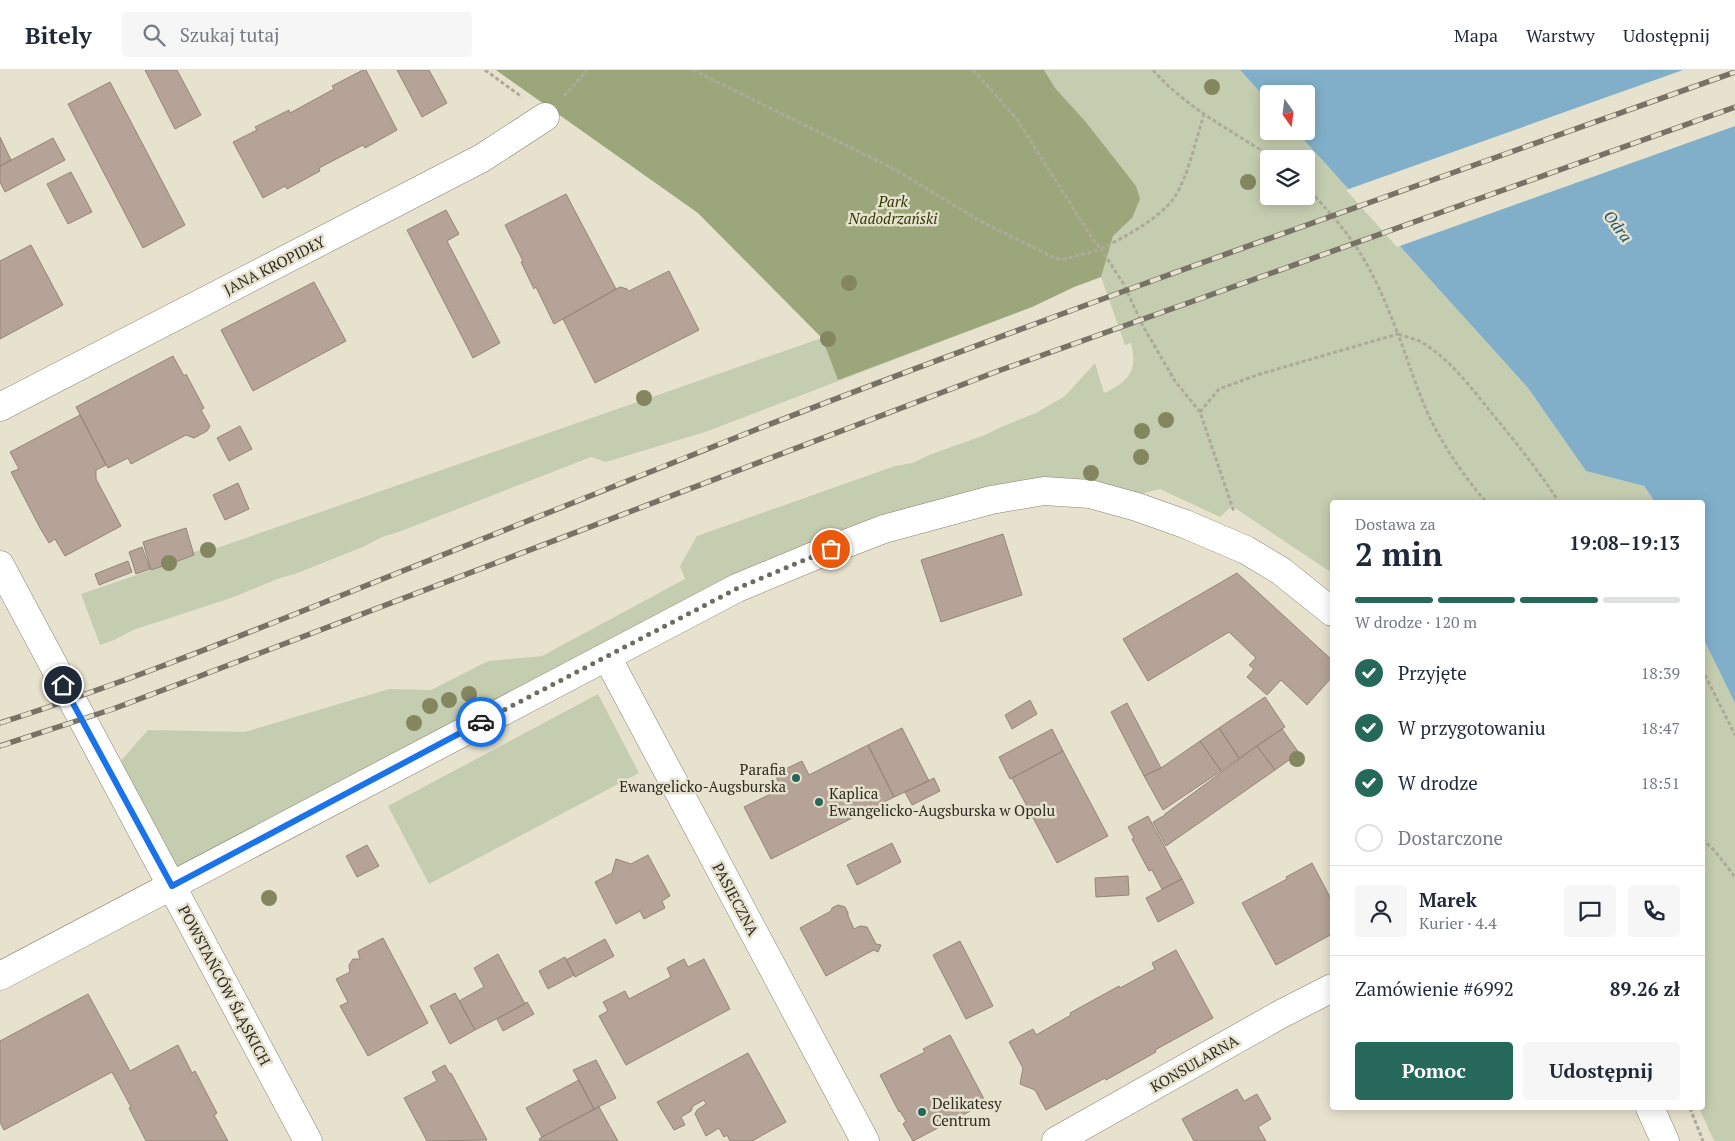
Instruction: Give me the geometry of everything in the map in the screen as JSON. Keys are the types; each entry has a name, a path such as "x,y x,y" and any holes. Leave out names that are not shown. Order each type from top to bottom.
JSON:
{"street":[{"name":"JANA KROPIDŁY","path":"0,407 482,158 545,117"},
{"path":"0,976 738,588 814,556 884,530 991,500 1044,491 1090,494 1137,507 1185,524 1246,550 1281,571 1330,610"},
{"name":"POWSTAŃCÓW ŚLĄSKICH","path":"0,565 9,604 172,886 308,1141"},
{"name":"PASIECZNA","path":"607,657 865,1141"},
{"name":"KONSULARNA","path":"1056,1141 1281,1014 1330,989"},
{"path":"1651,1110 1665,1141"}],"path":[{"path":"485,70 531,104 545,117"},
{"path":"693,70 896,170 980,221 1061,260 1101,249 1129,235 1173,199 1182,184 1204,114"},
{"path":"973,70 1016,118 1123,283 1143,326 1175,381 1200,412 1246,550"},
{"path":"1152,70 1167,86 1192,106 1261,150"},
{"path":"1315,197 1344,229 1361,253 1385,301 1420,395 1440,437 1473,487 1484,500"},
{"path":"1200,412 1219,389 1260,374 1398,334 1422,342 1445,359 1504,427 1557,500"},
{"path":"1705,675 1735,735"},
{"path":"1705,842 1714,850 1735,877"},
{"path":"1691,1110 1703,1141"}],"green space":[{"name":"Park Nadodrzański","path":"496,70 1240,70 1260,92 1260,140 1304,140 1313,150 1260,150 1260,205 1315,205 1315,152 1528,388 1586,471 1644,486 1654,500 1330,500 1330,572 1232,506 1220,517 1160,489 1141,494 1090,494 884,529 171,886 110,773 148,730 245,732 389,689 431,690 488,661 542,656 685,579 680,566 697,536 895,466 913,463 1036,413 1065,396 1095,363 1104,393 1120,384 1130,374 1133,352 1131,343 1125,345 1101,277 1074,287 1032,307 708,431 606,462 591,457 382,537 365,546 295,574 277,579 234,597 133,630 100,645 81,594 166,565 165,561 173,558 175,561 194,555 194,552 209,547 211,550 822,338 698,213"},
{"path":"496,70 1044,70 1055,88 1085,121 1136,186 1140,199 1132,218 1113,236 1101,277 1074,287 1032,307 838,380 822,338 698,213"},
{"path":"1705,642 1735,703 1735,1141 1714,1141 1700,1110 1705,1110"},
{"path":"598,694 639,773 429,884 388,806"}],"water":[{"name":"Odra","path":"1240,70 1735,70 1735,703 1705,642 1705,500 1654,500 1644,486 1586,471 1528,388 1304,140 1315,140 1315,85 1260,85 1260,92"}],"pier":[{"path":"1683,70 1735,70 1735,126 1397,247 1346,190"}],"building":[{"path":"145,70 177,70 201,115 175,129"},
{"path":"366,70 397,130 365,148 363,145 319,168 320,171 287,189 285,186 263,198 233,142 257,130 255,127 289,110 290,113 334,89 332,86"},
{"path":"397,70 429,70 447,103 422,117"},
{"path":"110,82 185,225 143,248 68,104"},
{"path":"0,137 11,160 0,166"},
{"path":"53,138 65,160 5,192 0,182 0,166"},
{"path":"71,172 92,212 68,224 47,184"},
{"path":"566,194 616,289 554,324 536,287 534,289 521,262 523,261 505,225"},
{"path":"446,210 459,234 447,241 500,343 473,358 407,230"},
{"path":"31,245 63,305 0,339 0,261"},
{"path":"669,271 699,330 595,383 563,319 620,287 629,291"},
{"path":"314,282 346,341 253,391 221,330"},
{"path":"173,356 184,376 186,374 204,408 201,410 210,426 207,431 194,438 186,435 131,464 128,458 108,468 76,407"},
{"path":"80,415 106,465 96,470 96,479 121,526 65,556 55,539 49,543 40,528 11,472 19,469 10,452"},
{"path":"240,426 252,449 229,461 217,438"},
{"path":"238,483 249,509 225,520 213,495"},
{"path":"186,528 194,555 175,562 173,558 165,561 166,565 151,570 143,542"},
{"path":"1003,534 1022,595 941,622 921,560"},
{"path":"142,547 150,569 136,574 129,552"},
{"path":"128,561 132,572 99,585 95,574"},
{"path":"1237,573 1330,658 1330,679 1307,705 1281,680 1267,695 1247,677 1254,669 1249,665 1256,658 1229,632 1148,681 1123,639"},
{"path":"1265,697 1285,727 1239,758 1219,728"},
{"path":"1030,700 1037,714 1012,729 1005,715"},
{"path":"1127,703 1161,768 1144,776 1111,712"},
{"path":"902,728 929,781 894,797 868,745"},
{"path":"1219,728 1239,758 1221,771 1200,741"},
{"path":"1052,729 1063,751 1010,779 999,757"},
{"path":"1282,729 1299,753 1275,770 1257,746"},
{"path":"1200,741 1221,771 1163,810 1144,776 1161,768"},
{"name":"Kaplica Ewangelicko-Augsburska w Opolu","path":"868,745 894,797 771,859 744,807 781,789 775,774 802,761 809,775"},
{"path":"1257,746 1275,770 1166,846 1153,822"},
{"path":"1063,751 1108,836 1057,863 1012,778"},
{"path":"934,778 940,791 912,805 905,792"},
{"path":"1148,816 1182,879 1162,889 1152,870 1149,871 1132,839 1134,838 1128,827"},
{"path":"892,843 901,862 857,885 847,865"},
{"path":"367,845 379,866 357,877 346,856"},
{"path":"648,855 670,896 662,901 665,908 644,919 640,911 616,924 595,882 612,873 616,859 631,864"},
{"path":"1312,863 1330,897 1330,935 1276,965 1242,903 1287,879 1286,877"},
{"path":"1128,876 1129,895 1096,897 1095,878"},
{"path":"1182,879 1194,903 1158,922 1146,898"},
{"path":"838,905 845,907 854,929 860,926 867,927 876,944 881,945 878,952 874,950 826,976 800,928 831,911 832,908"},
{"path":"383,938 428,1023 368,1056 340,1006 348,1002 336,979 350,972 349,965 353,959 360,959 358,951"},
{"path":"605,939 614,956 575,977 566,960"},
{"path":"960,941 993,1006 966,1019 933,955"},
{"path":"1176,950 1213,1018 1106,1080 1105,1078 1046,1110 1035,1090 1020,1084 1023,1068 1009,1042 1033,1029 1036,1035 1071,1015 1070,1013 1155,969 1152,963"},
{"path":"498,954 525,1004 475,1030 459,1001 484,987 474,968"},
{"path":"565,957 574,975 548,989 539,971"},
{"path":"684,959 688,967 704,959 730,1009 626,1065 599,1016 608,1011 603,1002 625,991 629,999 671,977 667,968"},
{"path":"455,993 475,1030 450,1044 430,1006"},
{"path":"88,994 130,1071 178,1045 192,1073 195,1071 217,1113 214,1115 228,1141 146,1141 129,1108 131,1107 112,1072 4,1130 0,1122 0,1041"},
{"path":"527,1002 534,1014 503,1031 497,1019"},
{"path":"950,1035 984,1099 977,1102 980,1106 913,1141 903,1124 906,1121 899,1112 880,1075 925,1052 923,1049"},
{"path":"748,1053 786,1122 752,1141 730,1141 727,1135 724,1137 719,1128 706,1136 695,1114 697,1110 706,1104 704,1100 693,1106 691,1111 681,1117 685,1125 674,1130 657,1102"},
{"path":"596,1060 616,1098 594,1109 573,1070"},
{"path":"445,1065 487,1140 427,1141 404,1098 437,1081 432,1072"},
{"path":"579,1080 594,1109 542,1137 526,1108"},
{"path":"1237,1089 1244,1101 1257,1094 1271,1119 1258,1127 1266,1141 1194,1141 1182,1119"},
{"path":"599,1107 618,1141 540,1141 539,1139 542,1137"}],"railway":[{"path":"0,723 86,694 214,646 755,430 999,337 1735,72"},
{"path":"0,746 113,709 998,371 1735,107"}],"way so far":[{"path":"481,722 738,588 831,549"}],"place":[{"name":"Parafia Ewangelicko-Augsburska","path":"796,778"},
{"name":"Kaplica Ewangelicko-Augsburska w Opolu","path":"819,802"},
{"name":"Delikatesy Centrum","path":"922,1112"}],"route":[{"path":"63,685 172,886 244,846 481,722"}]}
